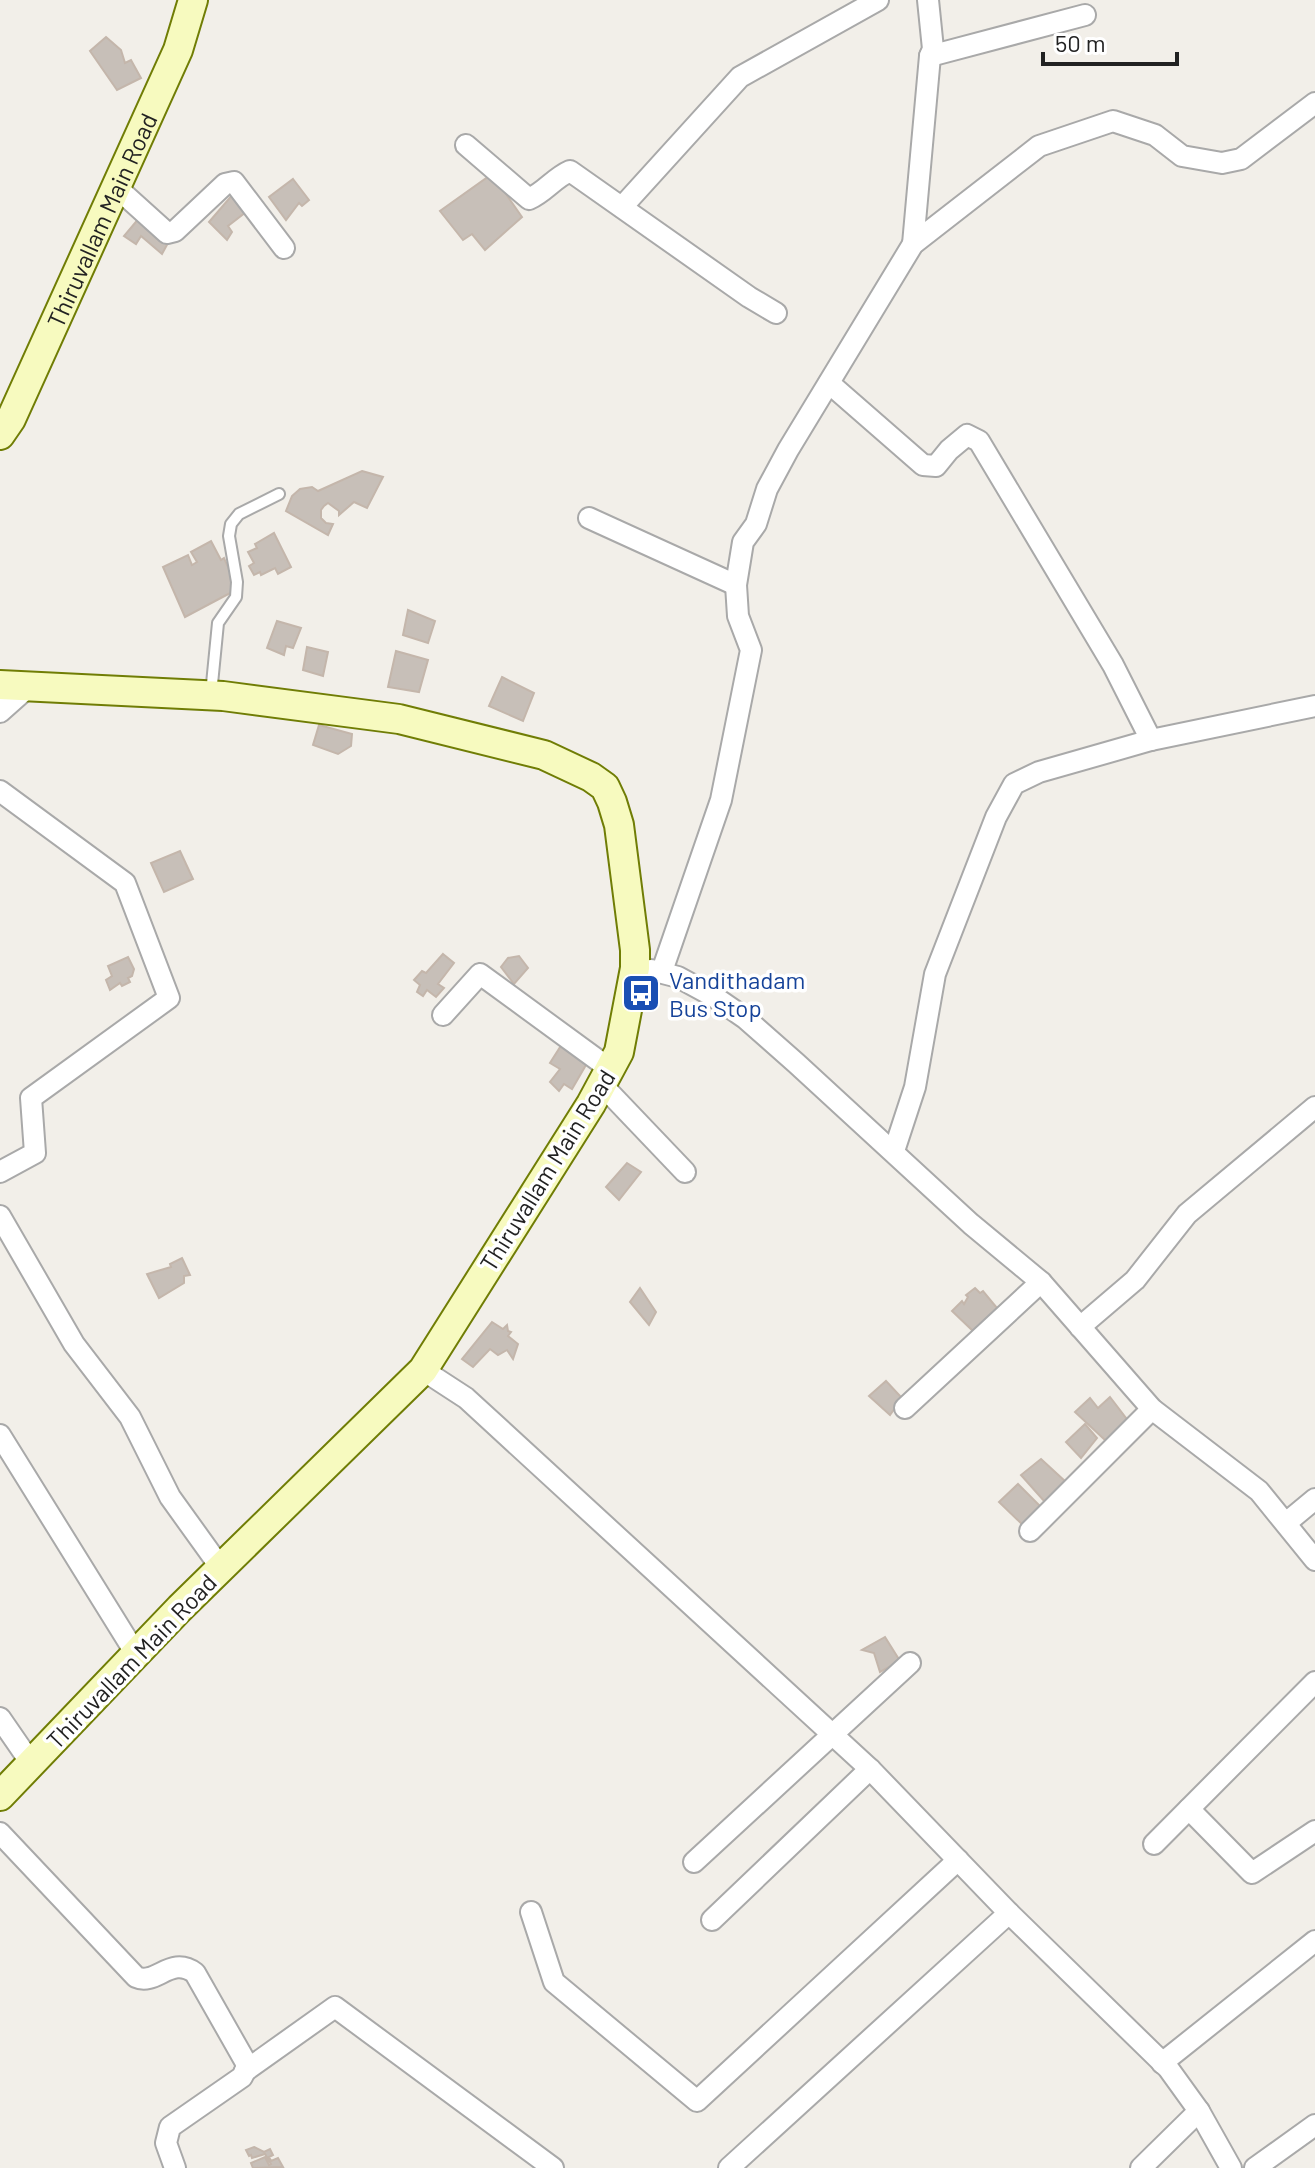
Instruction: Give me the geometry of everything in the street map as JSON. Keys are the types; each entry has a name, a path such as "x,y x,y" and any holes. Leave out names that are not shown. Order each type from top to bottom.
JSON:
{"main road":[{"name":"Thiruvallam Main Road","path":"0,435 11,419 178,50 193,0"},
{"name":"Thiruvallam Main Road","path":"0,1796 221,1568 423,1370 606,1077 619,1052 649,970 635,950 619,825 605,787 544,755 399,719 211,696 13,687"}],"street":[{"path":"622,207 740,77 878,0"},
{"path":"913,244 933,49 928,0"},
{"path":"930,56 1085,15"},
{"path":"1315,103 1233,162 1210,162 1182,156 1155,135 1113,121 1039,146 913,244 767,489 756,524 743,542 736,585 738,616 751,650 721,800 649,970 713,996 745,1018 971,1224 1041,1282 1152,1409 1259,1491 1315,1560"},
{"path":"466,145 529,199 570,171 776,313"},
{"path":"116,187 167,233 175,231 225,184 234,182 284,248"},
{"path":"829,383 923,465 936,466 967,435 979,441 1113,665 1151,740"},
{"path":"589,518 736,585"},
{"path":"0,712 13,687"},
{"path":"894,1151 915,1087 935,974 996,817 1014,784 1039,772 1151,740 1315,706"},
{"path":"0,791 125,883 169,998 31,1098 35,1153 0,1172"},
{"path":"443,1015 480,974 606,1077 685,1172"},
{"path":"1080,1327 1135,1280 1187,1214 1312,1111"},
{"path":"0,1216 74,1344 130,1417 170,1497 221,1568"},
{"path":"905,1408 1041,1282"},
{"path":"423,1370 466,1398 870,1769 1009,1913 1162,2063 1199,2111 1231,2168"},
{"path":"1030,1531 1152,1409"},
{"path":"0,1435 136,1654"},
{"path":"1286,1523 1315,1499"},
{"path":"694,1862 910,1663"},
{"path":"1154,1844 1315,1682"},
{"path":"0,1718 31,1763"},
{"path":"712,1920 870,1769"},
{"path":"1189,1809 1252,1873 1315,1831"},
{"path":"0,1833 136,1977 148,1979 175,1967 195,1973 245,2061 245,2071"},
{"path":"531,1912 554,1982 697,2101 958,1860"},
{"path":"729,2168 1009,1913"},
{"path":"1162,2063 1315,1941"},
{"path":"175,2168 166,2143 170,2127 335,2007 553,2168"},
{"path":"1141,2168 1199,2111"},
{"path":"1255,2168 1315,2125"}],"lane":[{"path":"211,696 218,623 236,597 230,528 239,514 279,494"}],"building":[{"path":"106,37 121,50 125,63 131,60 141,78 117,90 90,51"},
{"path":"492,174 522,217 485,250 472,234 463,240 440,211"},
{"path":"293,179 309,200 302,206 299,203 286,220 269,197"},
{"path":"233,194 246,212 228,226 232,232 227,240 209,222"},
{"path":"140,217 168,243 162,254 141,236 136,244 124,236"},
{"path":"362,471 383,477 367,508 354,502 339,515 339,511 328,503 324,506 321,518 333,524 328,535 286,511 292,496 300,489 312,487 318,491"},
{"path":"274,533 291,567 278,574 275,568 254,575 249,566 254,563 248,552"},
{"path":"211,541 221,560 224,558 235,583 234,591 185,617 163,567 188,555 192,565 197,562 191,552"},
{"path":"408,610 435,621 428,643 403,635"},
{"path":"277,621 301,628 293,648 286,646 284,655 267,648"},
{"path":"307,647 328,652 323,676 303,670"},
{"path":"396,651 428,660 419,692 388,687"},
{"path":"502,677 534,693 523,721 489,706"},
{"path":"319,725 352,734 351,746 338,754 313,745"},
{"path":"180,851 193,879 164,892 151,863"},
{"path":"443,954 454,963 438,984 444,988 436,997 427,990 423,996 417,992 420,985 414,980 422,971 426,973"},
{"path":"519,956 528,968 514,984 501,967 508,958"},
{"path":"128,957 134,969 128,978 130,982 122,986 120,983 110,990 106,980 112,976 108,966"},
{"path":"564,1041 590,1058 572,1089 564,1084 559,1091 550,1082 560,1069 550,1063"},
{"path":"627,1163 641,1172 619,1200 606,1187"},
{"path":"182,1258 190,1275 184,1276 184,1283 159,1298 147,1274 171,1267 170,1264"},
{"path":"640,1288 656,1312 649,1325 630,1302"},
{"path":"975,1288 980,1293 983,1291 997,1308 974,1332 952,1311 962,1301 964,1304 966,1295"},
{"path":"492,1322 503,1329 507,1325 511,1332 508,1336 518,1344 513,1359 507,1350 498,1355 490,1349 473,1367 462,1359"},
{"path":"886,1381 902,1398 890,1415 869,1396"},
{"path":"1110,1397 1129,1422 1107,1442 1075,1412 1090,1398 1098,1408"},
{"path":"1085,1424 1097,1438 1081,1458 1066,1442"},
{"path":"1041,1459 1066,1482 1045,1502 1021,1475"},
{"path":"1018,1484 1043,1509 1026,1528 999,1502"},
{"path":"885,1637 900,1661 880,1672 874,1653 862,1650"},
{"path":"254,2147 264,2152 270,2149 273,2155 269,2157 271,2161 278,2158 283,2167 253,2168 251,2163 265,2157 271,2164 265,2154 249,2156 246,2150"}],"place":[{"name":"Vandithadam Bus Stop","path":"641,993"}]}
